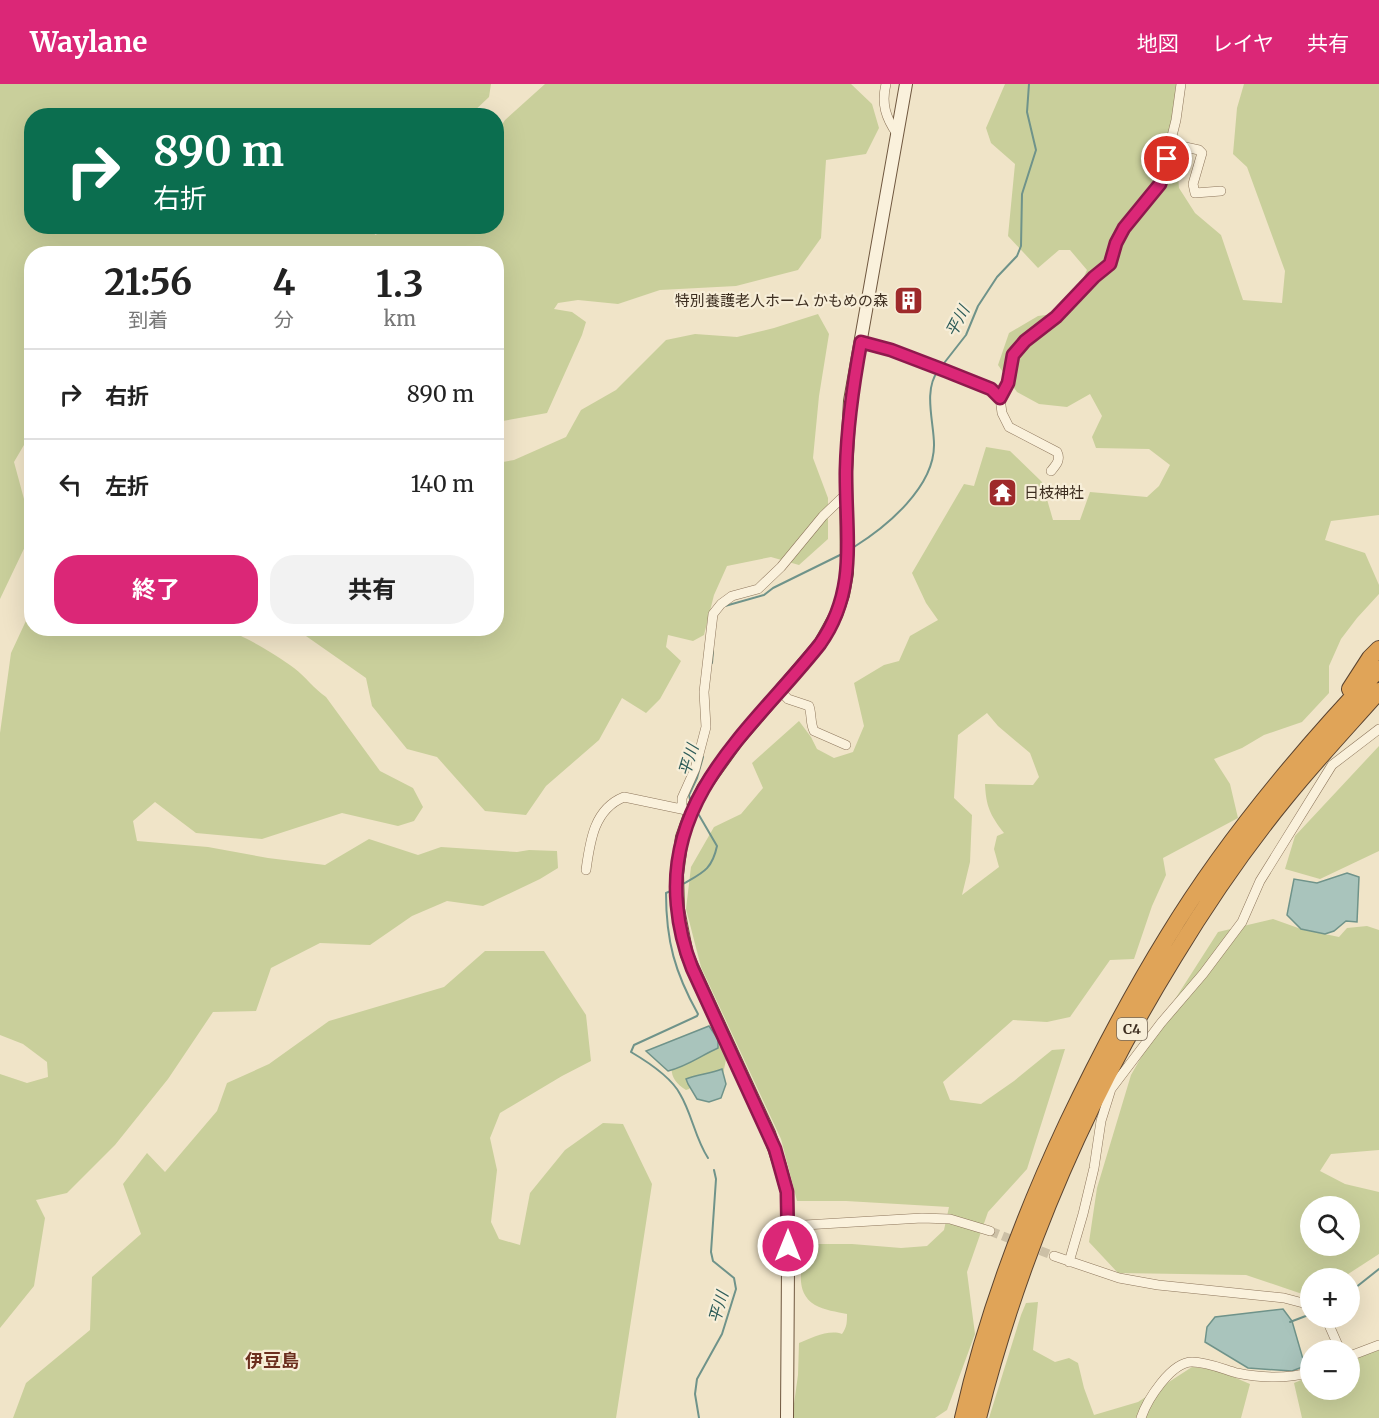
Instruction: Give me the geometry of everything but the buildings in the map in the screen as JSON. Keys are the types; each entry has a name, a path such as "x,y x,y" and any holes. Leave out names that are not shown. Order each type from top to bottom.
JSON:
{"highway":[{"path":"1273,789 1293,758 1342,701 1370,658 1379,649"},
{"name":"C4","path":"963,1418 981,1347 1040,1182 1091,1075 1131,999 1191,900 1273,789 1379,669"},
{"name":"C4","path":"978,1418 995,1354 1039,1226 1071,1150 1107,1075 1146,1003 1213,895 1286,797 1379,691"},
{"path":"1362,711 1379,700"}],"street":[{"path":"886,84 884,109 897,134"},
{"path":"787,1418 787,1192 775,1149 687,955 679,922 676,888 682,837 690,809 724,758 820,644 829,631 840,605 847,573 848,420 906,84"},
{"path":"1051,471 1058,461 1057,452 1009,427 1002,413 1000,398 1008,383 1013,355 1025,341 1056,317 1094,277 1110,264 1116,243 1124,228 1160,184 1180,101 1181,84"},
{"path":"1170,141 1202,153 1193,184 1195,193 1221,191"},
{"path":"861,342 891,350 991,389 1000,398"},
{"path":"690,809 684,791 695,769 706,727 704,692 713,614 721,603 732,596 758,589 781,567 823,516 846,494"},
{"path":"779,690 788,699 809,706 814,731 846,745"},
{"path":"1069,1262 1083,1214 1094,1168 1101,1121 1111,1089 1242,922 1260,881 1332,765 1379,729"},
{"path":"586,870 591,836 598,819 616,800 624,797 690,809"},
{"path":"788,1226 922,1218 950,1219 990,1232"},
{"path":"1054,1256 1119,1278 1158,1285 1284,1298 1300,1302"},
{"path":"1360,1352 1379,1345"},
{"path":"1141,1418 1152,1394 1184,1364 1191,1362 1237,1373 1291,1377 1300,1375"}],"green space":[{"path":"0,84 491,84 489,97 477,108 24,108 24,234 504,234 504,122 545,84 851,84 872,104 879,128 866,154 826,160 821,238 798,270 736,286 660,290 618,304 578,300 558,303 554,309 572,312 586,322 547,413 504,421 504,246 24,246 24,445 14,462 24,499 24,549 0,599"},
{"path":"1005,84 1176,84 1174,127 1179,188 1195,213 1221,235 1243,300 1282,303 1285,271 1247,167 1233,154 1237,108 1244,84 1379,84 1379,515 1331,521 1325,540 1365,553 1379,585 1379,594 1341,639 1329,666 1329,693 1302,722 1264,735 1242,748 1214,759 1230,784 1238,818 1163,858 1166,875 1152,906 1134,959 1110,960 1070,1017 1047,1022 1013,1020 943,1082 950,1100 981,1104 1052,1050 1065,1049 1027,1169 988,1212 967,1272 975,1334 947,1410 935,1418 792,1418 798,1375 799,1343 826,1333 842,1334 847,1322 847,1314 826,1310 815,1305 804,1293 801,1276 810,1244 852,1244 901,1248 927,1246 944,1230 949,1207 846,1201 797,1201 781,1139 701,967 686,909 691,867 714,827 741,814 763,788 752,763 799,721 817,749 834,758 853,752 864,726 854,683 884,665 899,661 910,636 938,620 926,603 912,573 964,484 974,486 986,447 1010,451 1042,482 1053,520 1080,520 1090,492 1147,497 1159,486 1170,465 1149,449 1096,448 1092,437 1102,416 1090,394 1067,407 1039,404 1017,392 998,365 1009,333 1038,316 1068,312 1087,270 1070,250 1059,250 1038,268 1008,236 1015,164 991,143 986,128","holes":["987,713 998,726 1030,753 1039,777 1033,785 985,784 990,810 1004,833 997,836 994,849 999,867 962,895 970,862 972,815 954,798 958,735"]},
{"path":"818,314 829,334 819,396 813,458 828,498 828,539 799,565 771,557 727,566 714,595 704,635 693,641 668,635 666,647 681,661 660,699 646,713 622,698 599,740 546,786 526,815 485,811 437,757 407,749 372,706 366,678 306,636 504,636 504,462 514,460 566,437 581,410 616,390 666,340 695,334 737,337"},
{"path":"24,625 24,636 240,636 287,663 326,697 380,771 413,788 423,807 414,821 398,826 342,813 262,839 196,833 155,802 133,821 137,841 208,847 325,865 369,839 418,855 441,847 517,852 557,851 558,868 483,906 447,901 412,916 370,945 320,943 271,968 256,1011 213,1012 168,1079 115,1145 67,1193 36,1200 45,1218 34,1286 0,1328 0,1074 27,1083 48,1077 47,1062 23,1044 0,1035 0,733 11,653"},
{"path":"1379,746 1379,851 1320,879 1285,869 1295,836"},
{"path":"1273,919 1301,929 1339,937 1347,928 1367,926 1379,930 1379,1150 1331,1154 1320,1171 1345,1184 1379,1192 1379,1254 1357,1268 1300,1268 1300,1293 1246,1275 1118,1273 1089,1242 1097,1188 1131,1075 1170,1007 1218,932"},
{"path":"485,951 544,951 586,1015 591,1061 500,1113 490,1138 497,1170 491,1222 499,1239 520,1245 530,1193 565,1150 603,1123 623,1124 652,1184 616,1418 13,1418 26,1383 90,1330 92,1277 141,1234 123,1184 147,1153 165,1172 217,1111 227,1083 269,1064 329,1021 444,987"},
{"path":"719,1046 727,1055 723,1074 694,1083 686,1090 679,1085 674,1079 672,1063"},
{"path":"1038,1302 1033,1350 1055,1362 1069,1358 1078,1363 1094,1415 1138,1402 1192,1367 1217,1370 1250,1384 1241,1418 989,1418 1026,1303"},
{"path":"1379,1350 1379,1418 1302,1418 1294,1383 1300,1381 1300,1400 1360,1400 1360,1357"}],"water":[{"path":"1347,873 1359,877 1357,922 1346,921 1334,931 1325,934 1301,929 1287,915 1294,879 1317,883"},
{"path":"709,1026 718,1039 718,1048 682,1066 668,1071 646,1051"},
{"path":"722,1069 726,1084 721,1098 709,1102 697,1099 686,1079"},
{"path":"1283,1309 1292,1321 1300,1349 1300,1368 1292,1371 1248,1368 1205,1342 1207,1327 1215,1317"}],"waterway":[{"name":"平川","path":"941,367 966,335 978,306 997,277 1017,256 1021,246 1022,194 1036,150 1027,112 1029,84"},
{"name":"平川","path":"854,547 894,517 918,490 926,475 932,460 934,444 930,407 931,387 938,371"},
{"name":"平川","path":"725,606 764,595 773,588 840,555"},
{"name":"平川","path":"712,663 713,651"},
{"name":"平川","path":"691,803 689,795 703,757"},
{"name":"平川","path":"683,884 709,866 717,846 696,810"},
{"name":"平川","path":"673,890 666,893 670,942 683,985 698,1014 634,1045 631,1052 659,1070 676,1088 708,1158"},
{"name":"平川","path":"699,1418 695,1394 697,1379 722,1334 736,1289 734,1278 713,1261 711,1252 716,1179 714,1170"},
{"path":"1360,1284 1379,1269"},
{"path":"1290,1322 1300,1318"}],"tunnel":[{"path":"990,1231 1054,1256"}],"place":[{"name":"特別養護老人ホーム かもめの森","path":"909,300"},
{"name":"日枝神社","path":"1003,492"}],"district":[{"name":"伊豆島","path":"272,1360"}],"route":[{"path":"788,1246 787,1192 775,1149 692,968 683,943 676,893 682,837 691,812 712,774 779,690 820,644 829,631 840,605 847,573 848,420 861,342 891,350 991,389 1000,398 1008,383 1013,355 1025,341 1056,317 1094,277 1110,264 1116,243 1124,228 1160,184 1167,159"}]}
